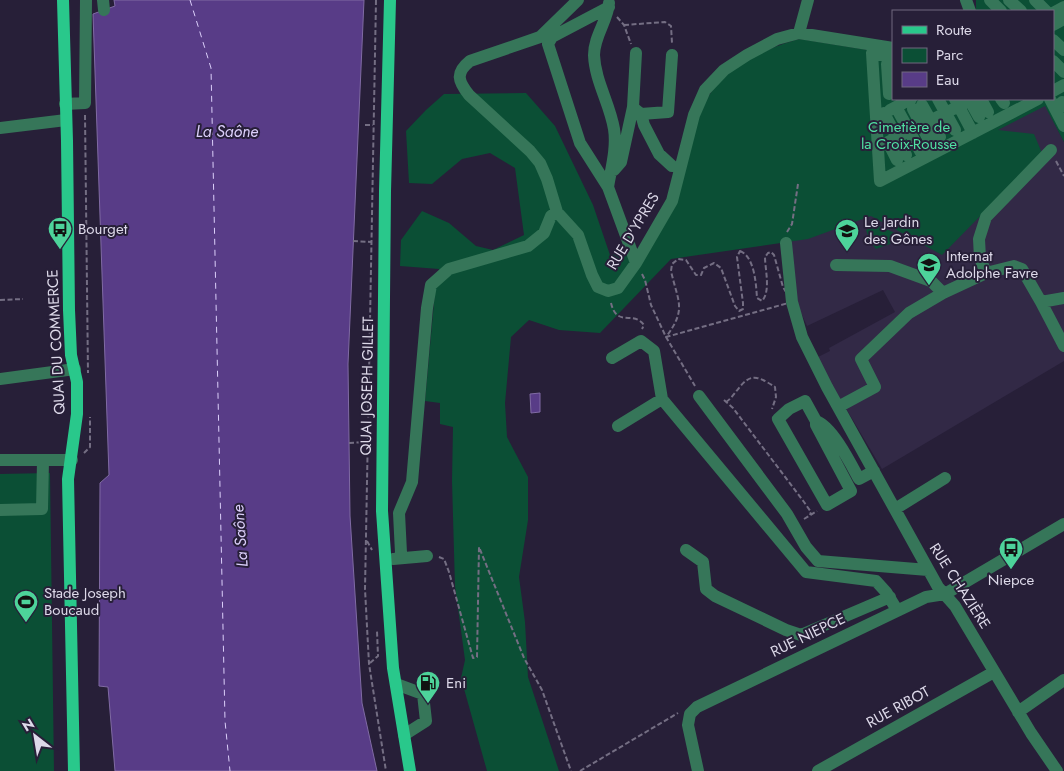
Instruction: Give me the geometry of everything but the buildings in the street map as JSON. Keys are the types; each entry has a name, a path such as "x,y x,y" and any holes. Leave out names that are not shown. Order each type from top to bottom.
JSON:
{"main road":[{"name":"QUAI DU COMMERCE","path":"63,0 69,310 72,355 77,382 77,414 68,491 74,771"},
{"name":"QUAI JOSEPH GILLET","path":"390,0 385,191 382,511 393,668 410,771"}],"street":[{"path":"66,104 85,103 86,0"},
{"path":"399,558 401,553 400,513 412,482 427,308 431,286 449,269 528,246 544,233 551,216 557,212 540,163 530,151 469,95 462,86 459,76 462,67 470,61 540,37 578,0"},
{"path":"800,33 808,0"},
{"path":"990,0 1000,10"},
{"path":"1009,0 1021,10"},
{"path":"1035,0 1051,10"},
{"path":"1042,0 1053,10"},
{"path":"609,3 594,52 595,69 614,130 614,153 609,180"},
{"path":"609,3 552,37 548,44 580,143 609,180 636,263"},
{"name":"RUE D'YPRES","path":"557,212 578,234 592,275 598,286 608,291 618,288 636,263 672,201 694,115 705,90 724,70 777,39 800,33 892,48"},
{"path":"1054,41 1064,50"},
{"path":"609,180 621,162 637,110 636,53"},
{"path":"892,92 889,94 890,60 872,53 880,115 888,142 902,158"},
{"path":"637,110 668,112 672,55"},
{"path":"1054,62 1064,72"},
{"path":"888,142 968,100 993,106"},
{"path":"968,100 973,133"},
{"path":"880,115 888,142 880,181 973,133 1019,103 1033,100"},
{"path":"1059,102 1064,126"},
{"path":"880,115 896,107 923,103"},
{"path":"923,103 934,119 943,136 934,119 923,103"},
{"path":"896,107 924,158"},
{"path":"637,110 659,154 672,166"},
{"path":"0,128 66,120"},
{"path":"986,274 980,258 979,239 986,217 1051,150"},
{"name":"RUE CHAZIÈRE","path":"786,243 792,302 802,337 827,387 938,587 955,606 1018,712 1057,771"},
{"path":"836,265 890,266 930,281 943,293"},
{"path":"838,407 875,387 861,359 909,312 943,293 986,274 1014,266 1022,269 1064,346"},
{"path":"1041,302 1064,298"},
{"path":"612,358 641,341 654,351 662,399 806,572 876,581 890,597 897,610"},
{"path":"0,379 75,369"},
{"path":"699,396 787,514 806,547 818,561 928,570"},
{"path":"618,426 662,399"},
{"path":"816,421 816,425 851,491 828,505 778,419 789,409 805,401 816,421 821,422 838,442 859,478 874,471"},
{"path":"0,460 72,460"},
{"path":"0,510 42,509 43,461"},
{"path":"895,509 945,478"},
{"name":"RUE NIEPCE","path":"685,713 897,610 926,597 945,594 1064,524"},
{"path":"686,550 703,562 706,590 778,626 801,635 890,597"},
{"path":"386,560 427,556"},
{"name":"RUE RIBOT","path":"818,771 994,672"},
{"path":"1018,712 1064,680"},
{"path":"396,684 423,694 426,721 404,735"},
{"path":"685,713 698,771"}],"path":[{"path":"609,3 624,25 636,53"},
{"path":"624,25 665,22 671,26 672,55"},
{"path":"85,119 88,370"},
{"path":"364,125 373,125"},
{"path":"1051,150 1064,176"},
{"path":"786,243 786,235 792,224 798,184"},
{"path":"354,241 371,242"},
{"path":"740,251 747,256 756,277 757,298 762,301 767,287 765,257 768,253 774,254 783,287 792,302 666,337 676,324 680,311 671,271 672,264 678,259 686,260 696,275 701,275 704,268 714,263 721,268 735,306 739,311 743,309 744,303 738,254 740,251"},
{"path":"636,263 645,280 652,304 666,337 693,381 699,396"},
{"path":"0,300 23,299"},
{"path":"610,299 616,315 643,322 644,327 640,334 641,341"},
{"path":"83,354 88,353"},
{"path":"775,387 756,378 749,378 732,398 725,401 733,408 804,502 811,512 810,515"},
{"path":"349,443 368,442"},
{"path":"802,521 816,512"},
{"path":"366,540 374,553"},
{"path":"444,559 473,658 478,657 479,547 524,658 542,690 571,771"},
{"path":"369,664 378,656 377,626"},
{"path":"580,771 685,713"}],"shaded area":[{"name":"Internat Adolphe Favre","path":"1045,105 1064,142 1064,361 882,469 816,358 830,351 829,348 895,312 883,290 807,326 798,306 789,238"}],"green space":[{"name":"Cimetière de la Croix-Rousse","path":"976,0 1064,0 1064,142 1045,106 998,130 1034,134 1042,153 942,255 871,216 808,239 671,259 600,333 559,330 529,320 511,337 505,403 507,437 528,477 528,520 519,577 525,622 528,677 559,771 487,771 461,678 465,660 455,586 452,481 453,427 440,424 440,403 425,401 435,292 439,269 400,266 401,240 422,211 449,223 476,246 493,250 524,235 515,168 490,153 462,159 432,184 409,183 406,131 444,94 526,93 555,126 593,205 610,255 652,247 696,123 710,94 727,75 750,59 788,42 800,39 892,54 892,100 1054,100 1054,10 976,10"},
{"path":"877,225 895,233 890,244 876,249 870,242 866,230"},
{"name":"Stade Joseph Boucaud","path":"50,473 54,771 0,771 0,474"}],"water":[{"name":"La Saône","path":"114,0 364,0 348,364 350,516 362,703 377,771 115,771 108,687 99,686 100,483 109,475 93,14 115,6"},
{"path":"540,393 540,412 531,413 530,394"}],"ferry route":[{"path":"190,0 211,68 225,721 230,771"}],"place":[{"name":"Bourget","path":"60,250"},
{"name":"Le Jardin des Gônes","path":"847,252"},
{"name":"Internat Adolphe Favre","path":"929,286"},
{"name":"Niepce","path":"1011,570"},
{"name":"Stade Joseph Boucaud","path":"26,623"},
{"name":"Eni","path":"428,704"}]}
